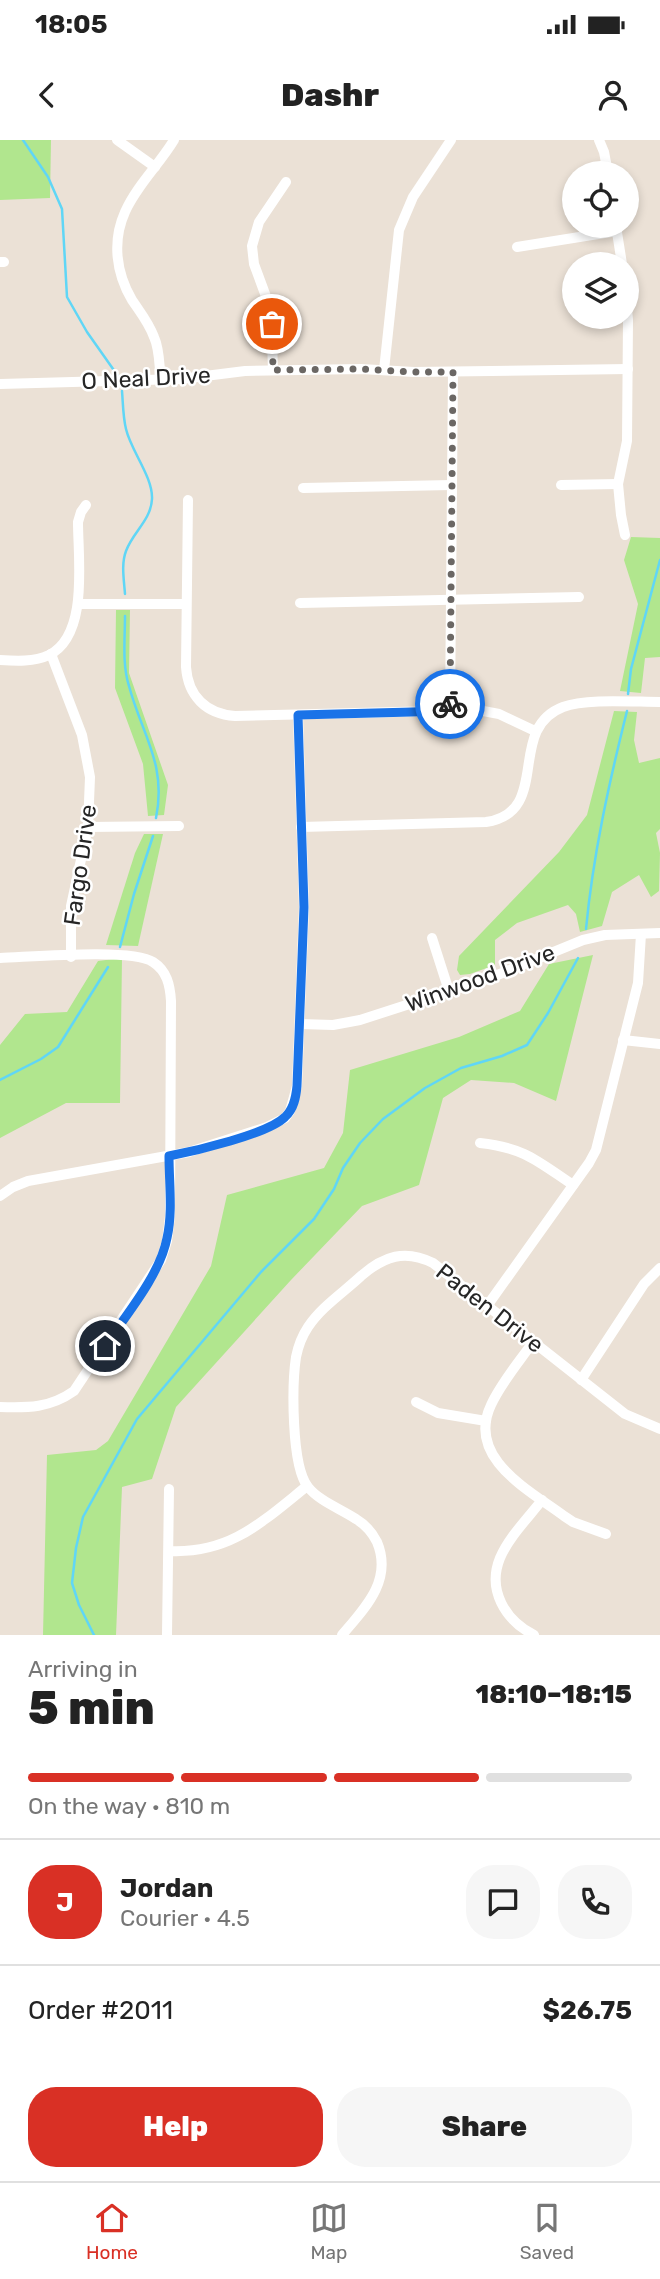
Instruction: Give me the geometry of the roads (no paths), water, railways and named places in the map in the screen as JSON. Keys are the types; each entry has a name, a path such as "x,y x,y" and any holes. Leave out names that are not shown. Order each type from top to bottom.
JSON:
{"street":[{"path":"117,140 155,167"},
{"path":"161,380 154,335 124,285 118,259 118,236 125,213 174,140"},
{"path":"384,370 399,230 413,197 451,140"},
{"path":"599,140 606,161"},
{"path":"273,370 271,310 254,264 251,246 259,222 286,182"},
{"path":"517,247 564,238"},
{"path":"625,535 618,484 627,441 627,329"},
{"name":"O Neal Drive","path":"0,384 161,380 273,370 453,372 628,369"},
{"path":"450,711 453,372"},
{"path":"561,485 618,484"},
{"path":"303,488 452,485"},
{"path":"188,500 187,677 197,699 211,710 227,716 490,711 535,731"},
{"path":"0,660 31,660 51,654 69,635 78,604 78,522 86,505"},
{"path":"300,603 579,597"},
{"path":"78,604 186,604"},
{"name":"Fargo Drive","path":"51,654 79,726 90,777 89,827 71,906 71,957"},
{"path":"301,827 486,822 503,818 514,809 522,797 535,731 550,714 573,704 660,702"},
{"path":"0,1195 28,1181 169,1156 218,1144 285,1118 296,1097 304,907 298,715"},
{"path":"89,827 179,825"},
{"name":"Winwood Drive","path":"300,1024 333,1025 360,1020 523,967 575,943 604,935 660,933"},
{"path":"487,1306 589,1163 598,1143 639,975 641,934"},
{"path":"432,938 449,991"},
{"path":"0,958 122,955 144,957 156,964 168,980 171,1000 169,1232 161,1260 81,1383 65,1397 48,1405 30,1408 0,1407"},
{"path":"623,1040 660,1044"},
{"path":"480,1143 520,1150 573,1185"},
{"name":"Paden Drive","path":"307,1486 299,1471 295,1448 296,1367 302,1339 315,1318 374,1264 399,1255 414,1255 433,1263 632,1419 660,1429"},
{"path":"581,1380 644,1284 660,1268"},
{"path":"533,1342 495,1397 486,1421 488,1441 498,1465 542,1500 573,1521 606,1534"},
{"path":"416,1402 438,1413 486,1421"},
{"path":"169,1550 212,1548 235,1539 258,1525 307,1486 318,1496 364,1524 374,1537 381,1555 379,1585 366,1607 342,1635"},
{"path":"167,1635 169,1489"},
{"path":"534,1635 520,1628 507,1615 499,1596 496,1576 504,1551 542,1500"}],"waterway":[{"path":"23,140 48,177 62,209 67,297 87,332 118,376"},
{"path":"122,391 126,429 146,473 152,499 145,520 124,556 125,594"},
{"path":"628,694 631,669 660,560"},
{"path":"125,616 125,669 134,704 156,765 159,799 156,818"},
{"path":"586,929 602,819 627,711"},
{"path":"120,947 153,836"},
{"path":"94,1635 79,1605 72,1583 76,1548 83,1517 137,1419 261,1272 314,1219 360,1143 383,1119 425,1088 461,1068 502,1056 527,1045 578,958"},
{"path":"0,1080 58,1047 108,967"}]}
